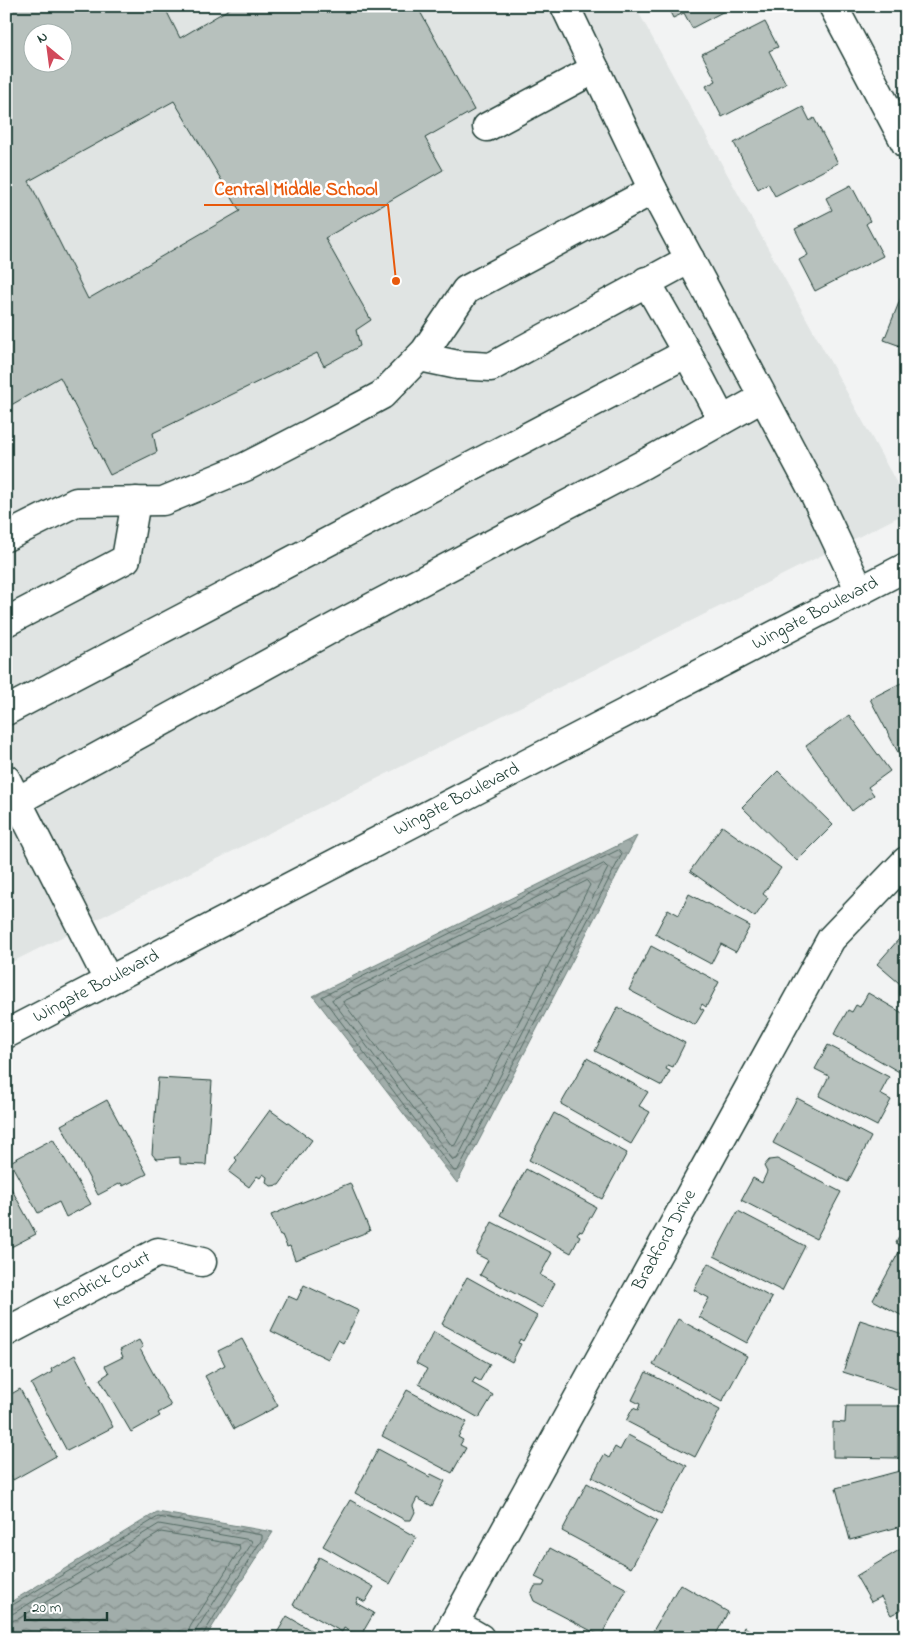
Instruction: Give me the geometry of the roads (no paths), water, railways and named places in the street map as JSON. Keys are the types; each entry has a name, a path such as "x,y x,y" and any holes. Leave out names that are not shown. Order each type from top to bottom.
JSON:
{"street":[{"path":"565,6 653,190 812,489 860,591"},
{"path":"833,6 906,144"},
{"path":"487,127 595,69"},
{"path":"6,537 76,502 163,501 245,466 382,395 420,357 466,290 653,190"},
{"path":"420,357 458,365 491,367 646,281 690,259"},
{"path":"646,281 722,420"},
{"path":"9,704 687,353"},
{"path":"108,980 12,790 342,623 636,469 762,398"},
{"path":"6,622 126,559 136,501"},
{"name":"Wingate Boulevard","path":"6,1034 906,567"},
{"name":"Bradford Drive","path":"450,1631 831,939 906,861"},
{"name":"Kendrick Court","path":"6,1332 158,1252 202,1262"},
{"path":"450,1631 480,1638"}],"water":[{"path":"637,836 457,1183 313,996"},
{"path":"157,1512 273,1532 205,1638 6,1638 6,1605"}],"place":[{"name":"Central Middle School","path":"396,281"}]}
